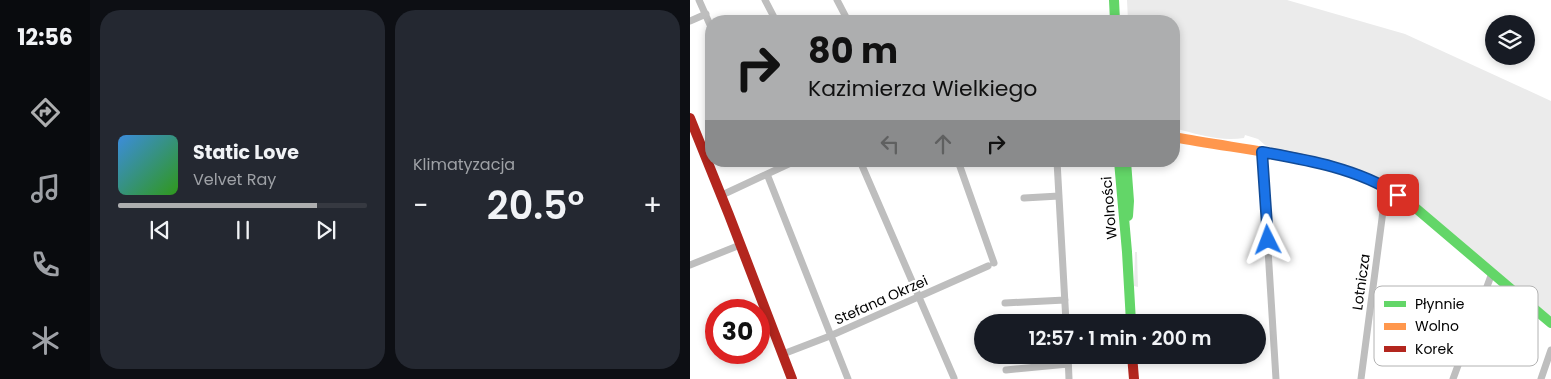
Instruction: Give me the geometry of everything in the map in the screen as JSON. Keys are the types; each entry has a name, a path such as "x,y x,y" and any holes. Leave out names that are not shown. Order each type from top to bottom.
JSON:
{"street":[{"path":"690,21 706,14 700,0"},
{"path":"765,0 773,15"},
{"path":"837,0 845,15"},
{"path":"1114,0 1115,15"},
{"path":"690,118 705,154"},
{"path":"1180,138 1203,144 1262,152 1324,165 1352,173 1386,188 1410,203 1507,286"},
{"path":"1262,152 1276,379"},
{"path":"710,167 792,379"},
{"path":"722,195 782,167"},
{"path":"863,167 954,378"},
{"name":"Stefana Okrzei","path":"783,354 830,336 991,265 960,167"},
{"path":"1057,167 1066,314"},
{"name":"Wolności","path":"1120,167 1127,252 1130,314"},
{"name":"Wolności","path":"1126,167 1129,201 1127,252"},
{"path":"767,174 848,379"},
{"name":"Lotnicza","path":"1361,379 1386,188"},
{"path":"1024,198 1059,196"},
{"path":"690,265 740,246"},
{"path":"1487,286 1492,273"},
{"path":"1005,303 1065,300"},
{"path":"1538,313 1551,324"},
{"path":"1540,379 1551,350"},
{"path":"1006,370 1068,364 1069,379"},
{"path":"1133,364 1134,379"},
{"path":"1453,379 1458,366"}],"shaded area":[{"path":"1127,0 1287,0 1405,34 1551,101 1551,317 1538,306 1538,286 1513,286 1388,183 1359,170 1274,149 1258,139 1245,135 1244,138 1226,139 1180,130 1180,15 1128,15"},
{"path":"1135,252 1137,252 1138,287 1134,286"}],"traffic: fast":[{"path":"1114,0 1115,15"},
{"path":"1120,167 1131,314"},
{"path":"1126,167 1128,216"},
{"path":"1405,199 1507,286"},
{"path":"1538,312 1551,323"}],"traffic: slow":[{"path":"1180,138 1294,157 1324,164 1380,184 1405,199"}],"traffic: jam":[{"path":"690,118 705,155"},
{"path":"710,167 792,379"},
{"path":"1133,364 1134,379"}],"route":[{"path":"1268,240 1262,152 1352,173 1378,183 1398,195"}]}
